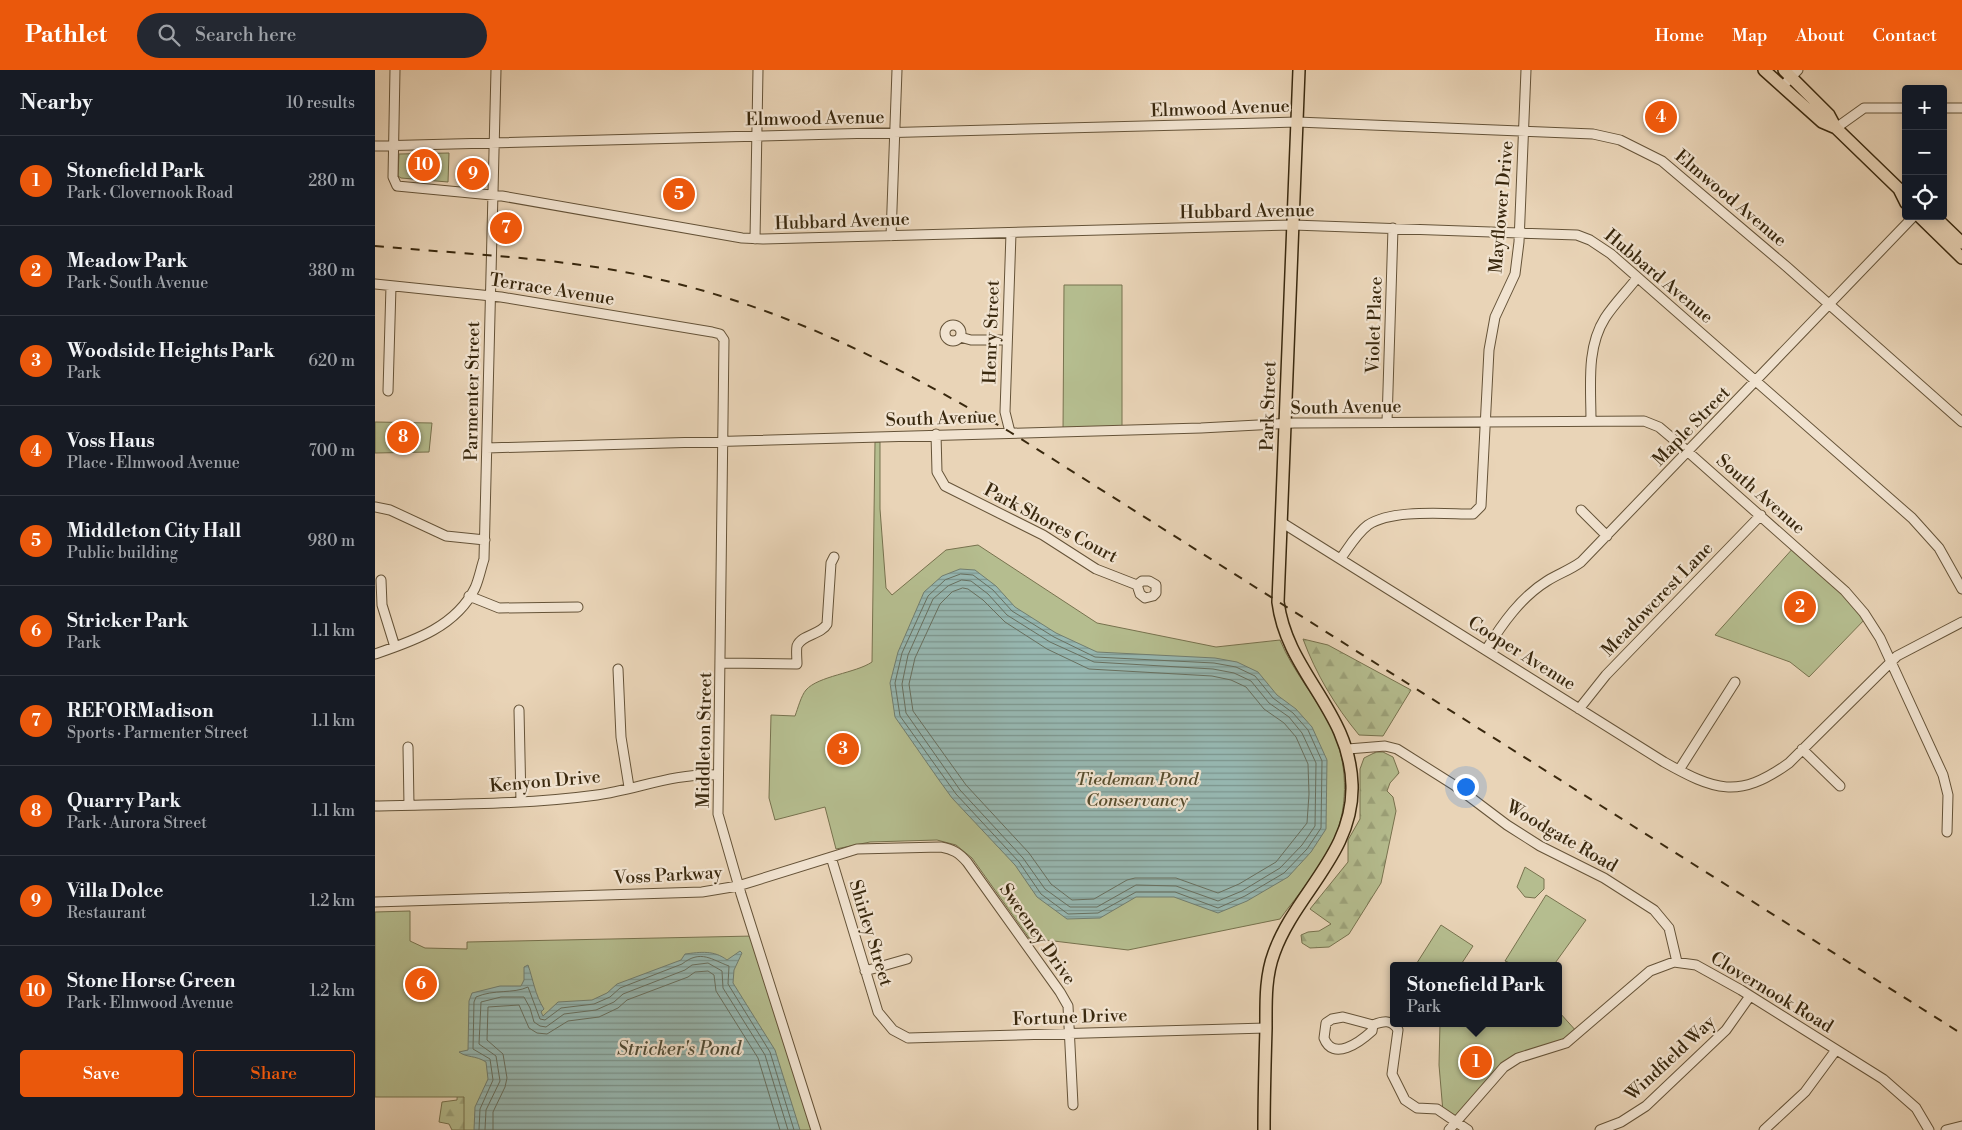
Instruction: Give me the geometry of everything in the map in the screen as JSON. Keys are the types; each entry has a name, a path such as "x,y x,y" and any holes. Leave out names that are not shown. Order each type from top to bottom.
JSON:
{"main road":[{"name":"Park Street","path":"1263,1130 1266,988 1274,952 1285,926 1335,854 1345,830 1352,786 1348,749 1339,727 1296,658 1283,628 1278,602 1299,70"},
{"path":"1764,70 1789,76 1822,122 1836,128 1902,190"},
{"path":"1923,220 1962,258"},
{"path":"1938,220 1962,243"}],"street":[{"path":"394,146 395,70"},
{"name":"Parmenter Street","path":"375,654 425,637 460,611 474,588 485,559 496,70"},
{"path":"755,239 759,70"},
{"path":"891,236 897,70"},
{"name":"Mayflower Drive","path":"1341,558 1366,526 1377,520 1396,516 1473,514 1481,506 1489,350 1492,330 1515,274 1519,234 1526,70"},
{"path":"1836,128 1855,112 1864,108 1902,108"},
{"path":"1947,108 1962,108"},
{"name":"Elmwood Avenue","path":"375,146 1297,122 1593,134 1620,140 1655,156 1830,305 1962,422"},
{"name":"Hubbard Avenue","path":"394,146 393,177 395,185 408,189 493,195 755,239 1293,225 1577,235 1611,254 1912,518 1939,548 1962,589"},
{"name":"Maple Street","path":"1486,650 1507,617 1547,580 1581,562 1689,452 1910,220"},
{"name":"Violet Place","path":"1387,422 1393,228"},
{"name":"Henry Street","path":"1010,432 1005,412 1011,233"},
{"path":"1591,421 1591,371 1594,344 1607,316 1637,278"},
{"name":"Terrace Avenue","path":"375,284 491,296 634,318 712,332 721,336"},
{"path":"388,390 391,286"},
{"name":"Middleton Street","path":"721,336 725,340 721,663 717,775 718,814 738,886 816,1130"},
{"path":"960,337 971,340 1006,340"},
{"name":"South Avenue","path":"487,448 1285,424 1644,421 1659,428 1689,452 1855,602 1880,638 1943,775 1948,795 1947,832"},
{"name":"Park Shores Court","path":"936,434 937,472 945,486 1043,534 1095,569 1137,585"},
{"path":"375,507 390,510 446,536 485,540"},
{"path":"1581,510 1607,536"},
{"name":"Meadowcrest Lane","path":"1579,709 1606,675 1761,516"},
{"name":"Cooper Avenue","path":"1281,522 1691,778 1712,785 1733,786 1753,783 1776,772 1802,749 1890,662 1905,651 1962,622"},
{"path":"721,663 797,664 797,646 804,639 824,629 829,619 831,563 834,557"},
{"path":"381,580 382,605 395,647"},
{"path":"469,596 499,608 578,607"},
{"path":"618,668 621,737 629,787"},
{"path":"1679,770 1735,682"},
{"path":"519,710 521,802"},
{"name":"Woodgate Road","path":"1348,749 1385,746 1397,749 1454,785 1507,825 1540,846 1604,878 1654,910 1669,928 1677,962"},
{"path":"408,747 409,805"},
{"path":"1802,749 1840,786"},
{"name":"Kenyon Drive","path":"375,806 521,802 599,795 677,776 717,775"},
{"name":"Voss Parkway","path":"375,902 702,892 738,886 869,847 941,846 956,851"},
{"name":"Sweeney Drive","path":"956,851 967,862 1068,1006 1073,1105"},
{"name":"Shirley Street","path":"831,857 878,1012 882,1017"},
{"path":"865,971 907,959"},
{"path":"1449,1130 1504,1067 1518,1058 1566,1043 1650,971 1662,965 1677,962"},
{"name":"Clovernook Road","path":"1677,962 1696,965 1750,996 1836,1050 1901,1094 1916,1108 1929,1130"},
{"name":"Windfield Way","path":"1601,1130 1621,1122 1646,1106 1726,1030 1750,996"},
{"name":"Fortune Drive","path":"882,1017 893,1030 908,1038 1266,1028"},
{"path":"1373,1025 1372,1031 1353,1047 1333,1047 1325,1042 1323,1038 1326,1023 1337,1017 1349,1017 1373,1025 1390,1022"},
{"path":"1395,1027 1398,1030 1392,1074 1405,1100 1417,1108 1437,1109 1467,1130"},
{"path":"1764,1130 1805,1092 1836,1050"},
{"path":"1946,1130 1962,1126"}],"green space":[{"path":"449,153 448,182 401,178 398,176 399,154"},
{"path":"1064,285 1122,285 1122,429 1063,431"},
{"path":"375,422 432,423 429,452 375,453"},
{"name":"Tiedeman Pond Conservancy","path":"875,442 880,442 880,509 886,588 892,595 946,550 978,545 1097,623 1216,647 1280,640 1291,663 1332,729 1337,741 1343,768 1344,796 1340,824 1330,848 1280,919 1128,950 1029,938 972,858 956,845 937,840 870,842 836,849 825,807 775,820 769,798 771,715 795,716 803,695 812,685 872,662"},
{"path":"1795,546 1867,617 1809,677 1790,662 1715,635"},
{"path":"1303,639 1328,645 1411,690 1383,736 1359,735 1327,689"},
{"path":"1376,752 1383,752 1393,757 1399,773 1390,783 1387,791 1393,797 1396,811 1381,883 1349,934 1329,947 1310,948 1302,943 1301,935 1319,931 1331,924 1310,909 1348,862 1348,840 1360,819 1360,769 1364,758"},
{"path":"1525,867 1544,879 1544,889 1535,898 1525,897 1517,887"},
{"path":"1546,895 1586,920 1556,962 1505,961"},
{"path":"410,911 410,941 425,948 467,949 467,942 754,936 816,1130 464,1130 464,1097 375,1097 375,912"},
{"path":"1441,925 1473,946 1463,962 1418,962"},
{"path":"1562,1015 1578,1033 1574,1038 1518,1058 1456,1122 1443,1112 1439,1065 1440,1027 1562,1027"},
{"path":"459,1052 474,1130 452,1130 449,1124 439,1122 442,1102 457,1100"}],"water":[{"name":"Tiedeman Pond Conservancy","path":"960,569 975,570 996,586 1015,607 1056,633 1097,652 1215,658 1237,662 1258,672 1277,695 1296,709 1312,727 1327,760 1326,829 1311,852 1288,877 1247,901 1218,913 1174,897 1136,897 1100,918 1067,919 1037,897 1015,865 952,798 895,717 890,683 898,652 924,592 942,576"},
{"name":"Stricker's Pond","path":"740,951 742,953 734,970 733,983 775,1050 800,1130 474,1130 475,1107 488,1079 486,1062 459,1052 468,1050 469,1001 472,993 500,986 521,986 524,980 524,967 528,965 536,993 544,1009 541,1012 543,1016 558,1002 592,1000 607,993 617,984 681,960 685,954 712,953 727,960"}],"railway":[{"path":"375,246 538,260 635,274 686,286 735,301 783,318 875,358 1010,432 1962,1034"}],"place":[{"name":"Voss Haus","path":"1661,117"},
{"name":"Stone Horse Green","path":"424,165"},
{"name":"Villa Dolce","path":"473,174"},
{"name":"Middleton City Hall","path":"679,194"},
{"name":"REFORMadison","path":"506,228"},
{"name":"Quarry Park","path":"403,437"},
{"name":"Meadow Park","path":"1800,607"},
{"name":"Woodside Heights Park","path":"843,749"},
{"name":"Stricker Park","path":"421,984"},
{"name":"Stonefield Park","path":"1476,1062"}]}
